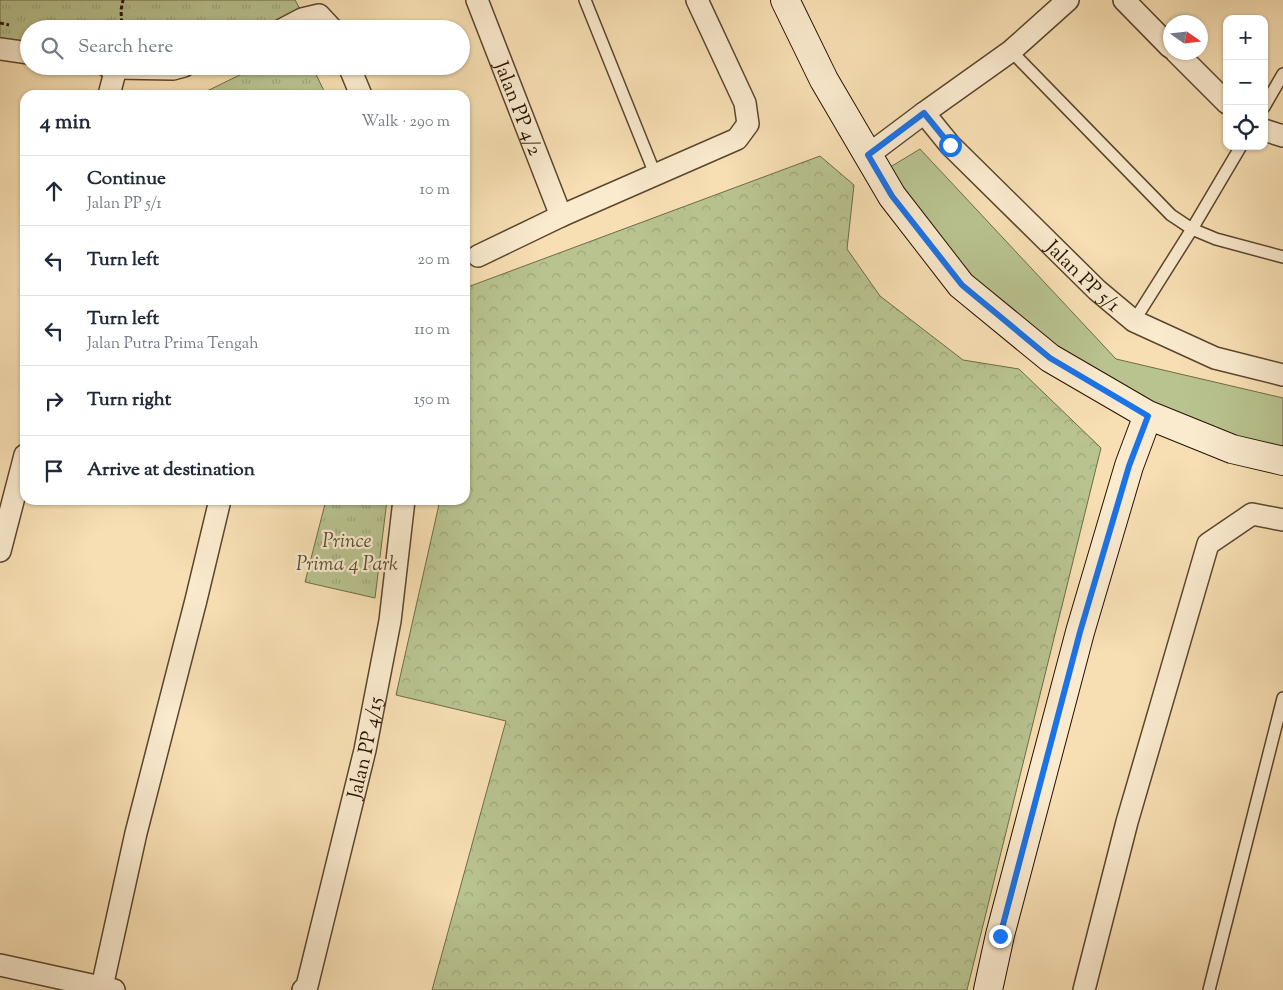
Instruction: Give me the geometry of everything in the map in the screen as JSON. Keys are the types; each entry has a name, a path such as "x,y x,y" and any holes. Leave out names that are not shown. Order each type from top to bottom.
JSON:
{"street":[{"name":"Jalan PP 4/2","path":"477,0 561,216"},
{"path":"478,256 561,216 737,139 748,124 745,103 697,0"},
{"path":"785,0 824,80 892,196 962,285 1050,358 1148,416 1232,450 1283,461"},
{"path":"868,155 1011,51 1068,0"},
{"path":"1124,0 1163,40"},
{"path":"0,49 20,52"},
{"path":"1184,60 1223,99"},
{"path":"109,90 110,75"},
{"path":"353,75 359,90"},
{"name":"Jalan PP 5/1","path":"924,113 950,145 1097,290 1134,321 1215,358 1283,375"},
{"path":"1268,131 1283,136"},
{"path":"988,990 1000,936 1080,632 1129,466 1148,416"},
{"path":"0,551 20,474"},
{"path":"0,965 108,989 136,833 219,505"},
{"name":"Jalan PP 4/15","path":"304,990 307,986 365,750 390,621 403,505"},
{"path":"1084,990 1127,822 1208,544 1252,514 1283,520"}],"lane":[{"path":"585,0 655,174"},
{"path":"1011,51 1171,215 1192,229 1216,240 1283,257"},
{"path":"1265,105 1283,74"},
{"path":"1134,321 1239,150"},
{"path":"1209,990 1283,698"}],"path":[{"path":"122,20 123,0"}],"green space":[{"path":"0,0 295,0 301,11 286,20 20,20 20,43 0,40"},
{"path":"240,75 316,75 324,90 209,90"},
{"path":"920,149 1116,359 1283,398 1283,449 1230,436 1149,400 1055,351 962,273 887,169"},
{"path":"820,156 854,185 847,249 880,296 963,360 1019,369 1101,448 967,990 432,990 506,721 396,695 439,505 470,505 470,286"},
{"name":"Prince Prima 4 Park","path":"325,505 386,505 375,598 305,582"}],"route":[{"path":"950,145 924,113 868,155 892,196 962,285 1050,358 1148,416 1129,466 1080,632 1000,936"}]}
